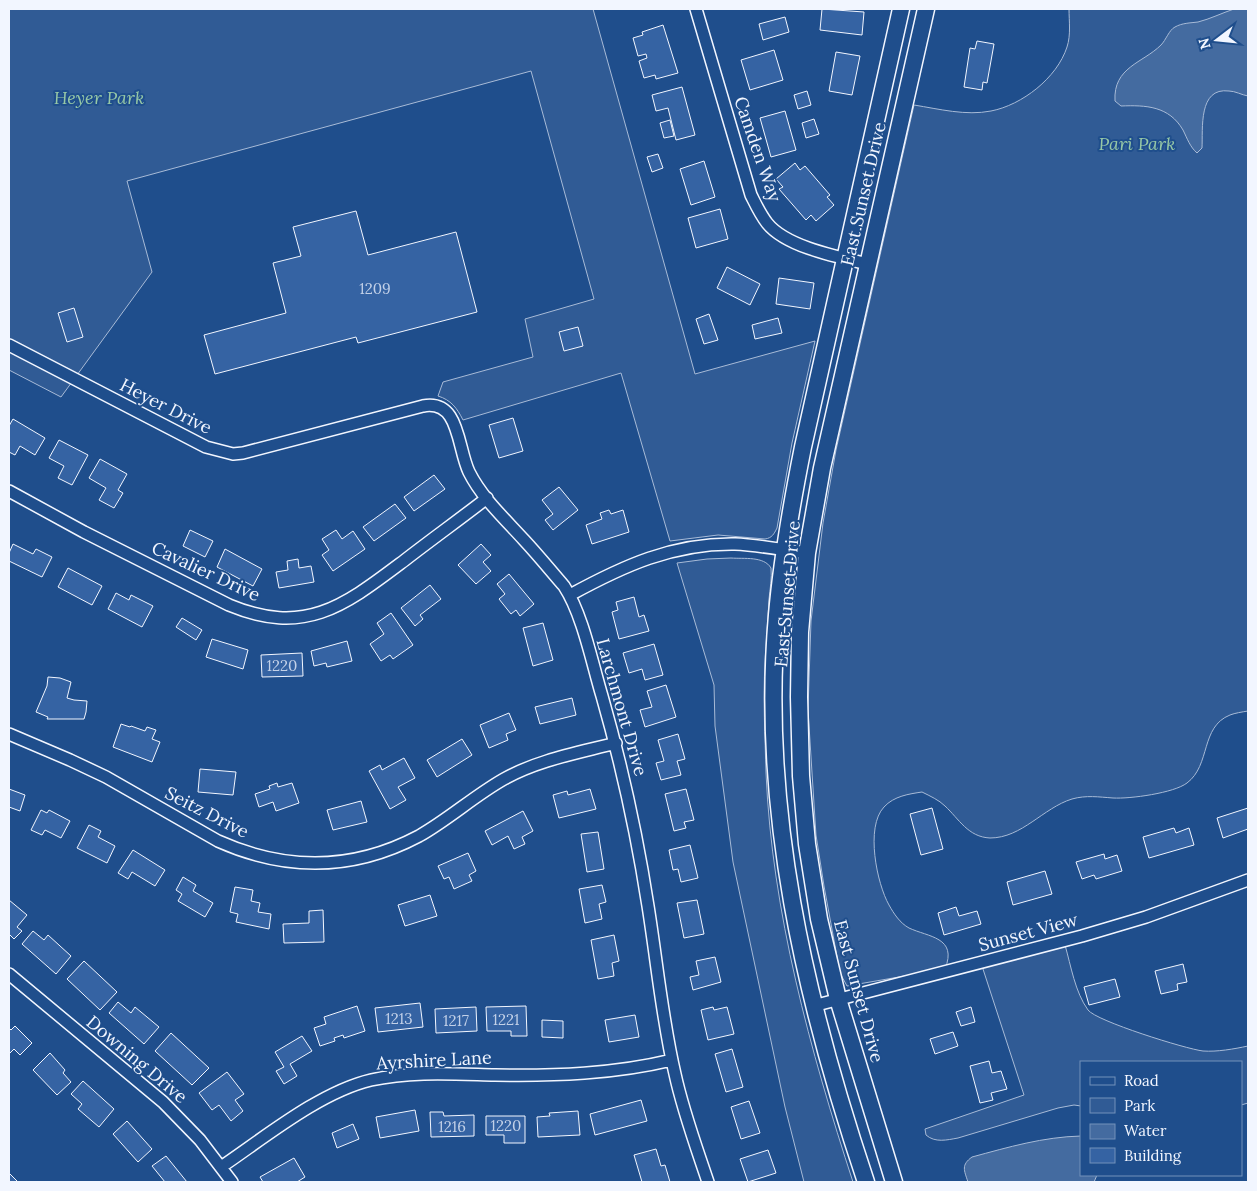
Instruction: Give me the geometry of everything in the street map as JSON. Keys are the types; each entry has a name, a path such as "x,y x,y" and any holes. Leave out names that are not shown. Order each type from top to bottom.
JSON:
{"main road":[{"name":"East Sunset Drive","path":"866,1182 813,1006 793,912 780,825 776,763 774,670 784,550 802,446 901,9"},
{"name":"East Sunset Drive","path":"894,1182 838,999 819,919 808,844 801,776 800,632 807,553 822,468 926,9"}],"street":[{"name":"Camden Way","path":"696,9 752,195 760,213 778,234 792,242 868,264"},
{"name":"Heyer Drive","path":"9,344 217,451 233,454 243,453 316,434"},
{"name":"Larchmont Drive","path":"316,434 423,406 432,404 438,406 449,413 468,470 474,481 570,595 616,743 637,836 672,1060 685,1113 708,1182"},
{"name":"Cavalier Drive","path":"9,491 84,532 229,606 248,614 282,618 321,613 347,601 362,592 487,498"},
{"path":"570,595 638,561 672,551 736,544 807,553"},
{"name":"Seitz Drive","path":"9,734 106,777 218,841 232,847 275,860 322,864 349,861 404,843 420,835 511,776 532,766 616,743"},
{"name":"Sunset View","path":"813,1006 1082,936 1146,916 1248,880"},
{"name":"Downing Drive","path":"9,974 163,1102 195,1134 232,1182"},
{"name":"Ayrshire Lane","path":"221,1167 312,1105 341,1090 370,1080 397,1076 588,1073 647,1066 672,1060"}],"green space":[{"name":"Heyer Park","path":"9,9 593,9 695,374 815,341 792,443 777,528 774,534 765,539 718,535 670,541 621,373 463,420 453,405 438,396 443,382 533,357 525,319 594,299 531,71 127,181 152,272 61,397 9,370"},
{"name":"Pari Park","path":"1069,9 1248,9 1248,711 1232,714 1214,728 1195,775 1181,787 1140,796 1072,799 1061,803 1022,828 1002,837 982,837 970,831 943,804 922,792 892,800 878,816 875,828 875,856 880,884 893,912 903,924 939,940 948,950 948,958 945,969 847,986 840,973 816,835 808,710 811,621 823,523 836,450 914,105 972,113 991,111 1015,103 1047,79 1062,58 1069,38"},
{"path":"731,558 759,560 768,564 771,568 765,663 764,718 766,773 776,877 785,929 808,1031 853,1182 804,1182 785,1107 733,862 715,726 714,685 677,563"},
{"path":"1065,945 1080,995 1088,1010 1095,1015 1142,1034 1203,1051 1248,1046 1248,1103 1242,1105 1242,1061 1080,1061 1080,1106 1058,1108 958,1138 937,1140 930,1138 926,1135 925,1129 1024,1095 982,966"}],"water":[{"path":"1234,9 1248,9 1248,96 1229,91 1219,92 1212,96 1207,102 1204,111 1202,148 1197,153 1183,130 1171,116 1148,107 1121,106 1115,101 1119,80 1124,73 1161,45 1173,28 1183,24 1202,21"},
{"path":"1080,1136 1080,1176 1097,1176 1094,1182 968,1182 964,1168 972,1157 1040,1140"}],"building":[{"path":"822,9 864,12 862,35 820,30"},
{"path":"785,17 789,32 763,40 759,24"},
{"path":"663,25 678,73 656,79 655,75 644,78 639,61 647,58 646,54 638,56 633,38 643,35 642,32"},
{"path":"977,41 994,44 987,83 983,82 982,90 964,87 970,48 975,49"},
{"path":"774,50 783,80 750,90 741,60"},
{"path":"836,52 860,56 852,95 829,91"},
{"path":"682,87 695,135 676,140 668,108 656,111 652,95"},
{"path":"807,91 811,105 798,109 794,95"},
{"path":"785,111 796,150 771,157 760,118"},
{"path":"814,119 819,134 806,138 802,123"},
{"path":"670,120 674,136 664,138 660,123"},
{"path":"658,154 663,168 652,172 647,157"},
{"path":"704,161 715,197 691,205 680,169"},
{"path":"795,163 800,170 805,166 830,195 827,197 834,205 816,221 811,215 806,220 779,189 783,187 776,179"},
{"path":"720,209 728,239 696,248 688,218"},
{"path":"356,211 368,255 456,232 477,312 358,343 356,337 215,374 204,335 286,313 273,263 301,256 293,227"},
{"path":"727,267 760,284 750,305 717,288"},
{"path":"779,278 814,283 810,309 776,304"},
{"path":"74,308 83,337 67,342 58,313"},
{"path":"709,314 718,340 704,344 696,319"},
{"path":"778,318 782,333 755,339 752,325"},
{"path":"578,327 583,346 564,351 559,332"},
{"path":"513,418 523,451 499,458 489,425"},
{"path":"13,419 45,438 35,455 20,446 15,455 9,452 9,426"},
{"path":"59,440 88,455 72,485 58,478 64,466 49,458"},
{"path":"100,459 127,474 118,490 123,493 114,508 99,500 106,488 89,478"},
{"path":"434,475 445,489 414,511 404,497"},
{"path":"559,487 578,510 553,530 545,520 553,514 542,500"},
{"path":"395,504 406,518 374,541 363,527"},
{"path":"609,510 611,514 623,510 629,532 592,544 586,525 602,519 600,513"},
{"path":"190,530 213,541 205,557 183,546"},
{"path":"336,530 342,539 353,531 365,549 333,571 322,555 329,550 322,539"},
{"path":"13,544 33,554 36,549 52,557 42,577 9,561 9,553"},
{"path":"481,544 491,555 483,562 491,571 476,584 458,565"},
{"path":"225,549 262,569 253,586 217,567"},
{"path":"298,559 299,568 311,566 314,582 279,588 276,572 288,570 287,561"},
{"path":"68,568 102,586 92,605 58,587"},
{"path":"509,574 534,604 520,616 516,610 511,614 499,599 505,594 497,584"},
{"path":"430,585 441,599 420,615 423,619 415,626 401,608"},
{"path":"116,593 129,600 131,595 153,606 142,627 108,609"},
{"path":"634,597 639,617 644,615 649,631 619,639 612,612 618,610 616,602"},
{"path":"391,613 413,645 393,659 390,655 381,661 370,644 384,634 377,623"},
{"path":"182,618 202,630 196,640 176,627"},
{"path":"543,623 553,660 533,666 523,628"},
{"path":"212,639 248,650 243,669 206,657"},
{"path":"347,641 352,661 327,667 326,663 314,666 311,651"},
{"path":"654,644 663,675 645,680 642,669 629,673 623,653"},
{"path":"302,653 303,676 262,677 261,655"},
{"path":"48,677 60,678 71,682 67,698 87,701 84,719 47,719 48,717 36,712 47,686"},
{"path":"666,685 676,717 645,727 640,710 652,707 647,691"},
{"path":"572,698 576,715 540,724 535,707"},
{"path":"509,713 516,730 506,734 508,740 489,748 480,725"},
{"path":"121,724 145,731 147,727 156,730 152,739 160,742 152,762 113,747"},
{"path":"678,734 685,759 677,761 681,775 661,780 656,763 664,761 658,740"},
{"path":"462,739 472,755 437,777 427,760"},
{"path":"404,758 415,778 398,787 406,800 390,809 369,771 380,765 382,770"},
{"path":"200,769 236,772 233,795 198,792"},
{"path":"277,783 278,787 292,783 299,803 276,811 273,802 259,807 255,794 270,789 269,786"},
{"path":"9,789 25,795 20,811 9,807"},
{"path":"590,789 596,809 559,818 553,795 567,791 568,795"},
{"path":"686,789 694,820 684,822 686,828 674,831 665,794"},
{"path":"361,801 367,822 333,830 327,810"},
{"path":"932,808 943,849 921,855 910,814"},
{"path":"1248,808 1248,829 1223,838 1217,818"},
{"path":"41,810 47,813 49,810 70,821 61,838 45,830 42,835 31,830"},
{"path":"523,811 533,831 522,837 525,844 514,849 508,836 492,845 485,831"},
{"path":"89,825 101,831 98,837 115,846 107,863 77,848"},
{"path":"1174,828 1176,833 1189,828 1194,845 1149,858 1143,837"},
{"path":"598,832 604,869 587,872 581,834"},
{"path":"690,845 698,878 681,882 678,869 673,870 669,850"},
{"path":"133,850 165,870 155,886 132,872 128,879 118,873"},
{"path":"468,853 476,871 469,875 472,881 454,889 449,877 444,879 438,866"},
{"path":"1104,854 1105,859 1117,855 1122,871 1096,879 1094,875 1082,879 1076,862"},
{"path":"1045,871 1052,894 1013,905 1007,882"},
{"path":"183,877 196,885 193,891 213,903 205,917 178,901 182,894 176,890"},
{"path":"602,885 606,902 599,904 602,919 585,923 579,889"},
{"path":"235,887 253,890 251,901 260,903 258,912 271,914 269,929 236,922 238,914 230,912"},
{"path":"430,895 437,916 405,926 398,905"},
{"path":"9,900 27,915 17,927 22,931 14,939 9,934"},
{"path":"697,900 704,934 684,938 677,903"},
{"path":"956,907 959,916 977,911 981,924 944,935 938,913"},
{"path":"323,910 324,942 284,943 283,924 309,923 309,911"},
{"path":"33,931 44,940 48,935 71,956 56,974 22,944"},
{"path":"614,935 619,961 612,963 614,976 598,979 591,940"},
{"path":"715,957 721,982 693,990 690,977 699,975 696,961"},
{"path":"84,961 117,992 100,1010 67,979"},
{"path":"1183,964 1187,982 1177,984 1178,990 1161,994 1155,971"},
{"path":"1115,979 1120,997 1089,1005 1084,987"},
{"path":"118,1002 131,1013 135,1007 159,1027 144,1044 109,1013"},
{"path":"420,1003 423,1027 378,1032 375,1008"},
{"path":"357,1006 365,1031 344,1038 343,1035 334,1038 335,1041 320,1046 314,1028 326,1024 324,1017"},
{"path":"526,1006 527,1036 511,1036 511,1031 487,1031 486,1007"},
{"path":"476,1007 477,1031 436,1033 435,1009"},
{"path":"713,1007 714,1010 727,1007 734,1034 708,1040 701,1010"},
{"path":"971,1007 975,1022 961,1026 956,1012"},
{"path":"635,1015 639,1037 609,1042 605,1020"},
{"path":"542,1020 563,1021 563,1038 542,1037"},
{"path":"15,1026 32,1043 20,1055 14,1049 9,1052 9,1028 11,1030"},
{"path":"953,1032 958,1046 935,1054 930,1039"},
{"path":"171,1033 209,1068 192,1085 155,1051"},
{"path":"302,1036 312,1051 290,1064 297,1076 284,1084 276,1071 284,1067 275,1052"},
{"path":"732,1049 743,1087 726,1092 715,1054"},
{"path":"50,1053 65,1070 63,1073 71,1082 57,1095 33,1070"},
{"path":"989,1061 992,1073 1001,1071 1007,1089 991,1093 993,1100 980,1103 970,1066"},
{"path":"227,1072 244,1094 235,1100 243,1111 231,1121 219,1105 212,1110 199,1093"},
{"path":"83,1081 114,1109 99,1127 78,1109 82,1104 71,1094"},
{"path":"641,1100 647,1121 595,1135 590,1114"},
{"path":"749,1101 760,1133 741,1139 731,1107"},
{"path":"415,1110 419,1131 380,1138 376,1117"},
{"path":"578,1111 580,1135 538,1137 537,1117 550,1116 549,1113"},
{"path":"430,1112 443,1112 444,1116 474,1115 474,1136 431,1137"},
{"path":"486,1116 525,1116 525,1143 504,1143 504,1135 486,1135"},
{"path":"127,1121 152,1149 138,1162 113,1134"},
{"path":"353,1124 359,1139 337,1148 332,1133"},
{"path":"656,1149 661,1166 665,1165 670,1182 642,1182 634,1155"},
{"path":"768,1150 776,1173 748,1182 740,1159"},
{"path":"166,1156 187,1182 165,1182 152,1166"},
{"path":"294,1158 305,1177 297,1182 263,1182 260,1177"},
{"path":"9,1173 18,1182 9,1182"}]}
